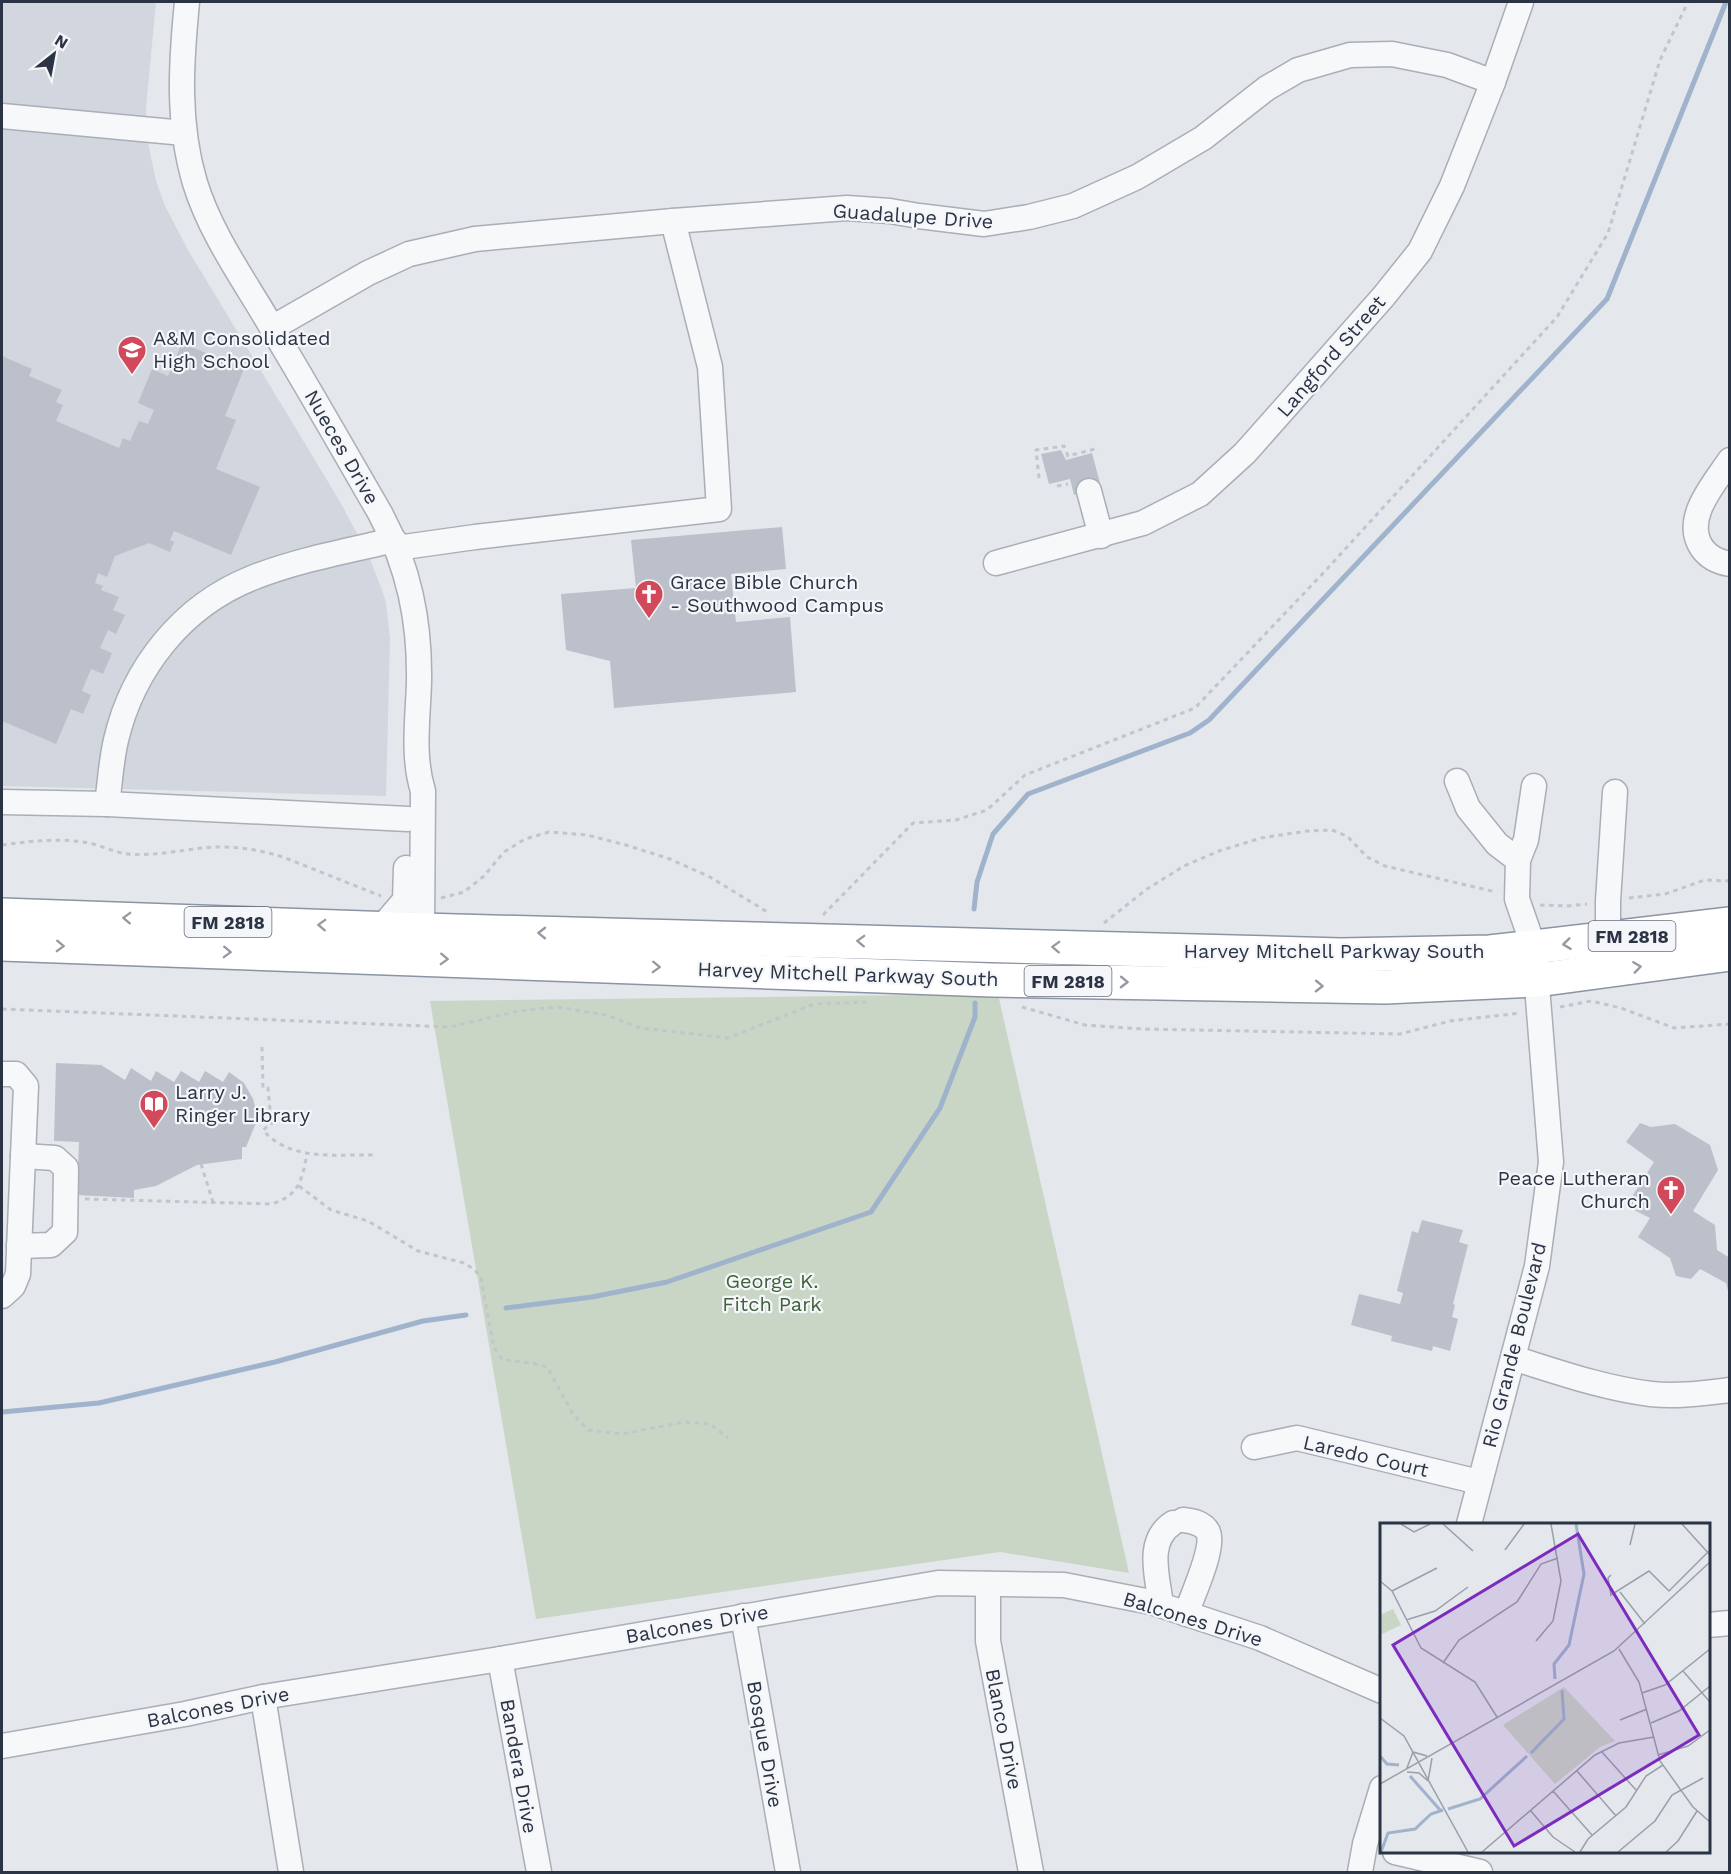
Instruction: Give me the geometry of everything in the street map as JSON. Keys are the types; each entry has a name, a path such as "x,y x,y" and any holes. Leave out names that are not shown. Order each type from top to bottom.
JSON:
{"highway":[{"path":"383,942 411,942 416,911"},
{"name":"Harvey Mitchell Parkway South","path":"416,911 1341,955 1490,952 1730,924"},
{"name":"Harvey Mitchell Parkway South","path":"2,915 383,942 1004,980 1385,987 1538,995 1730,954"},
{"name":"Harvey Mitchell Parkway South","path":"2,944 383,942"}],"street":[{"name":"Nueces Drive","path":"187,2 182,91 184,133 195,181 208,217 228,255 381,513 411,590 418,633 417,772 423,791 416,911"},
{"name":"Langford Street","path":"996,563 1143,523 1200,494 1245,453 1384,296 1420,251 1452,186 1493,82 1521,2"},
{"name":"Guadalupe Drive","path":"272,328 368,273 409,254 475,239 847,208 890,211 984,224 1029,217 1073,206 1137,177 1203,138 1267,88 1298,70 1350,56 1392,54 1447,65 1493,82"},
{"path":"2,116 184,133"},
{"path":"107,804 114,746 128,700 152,658 186,619 217,596 252,578 395,544 475,537 719,508 710,367 673,221"},
{"path":"1730,460 1700,507 1695,522 1696,539 1704,551 1717,562 1730,564"},
{"path":"1079,487 1101,536"},
{"name":"Nueces Drive","path":"416,911 408,819 409,790 417,772"},
{"path":"1457,781 1468,808 1497,844 1518,860"},
{"path":"1517,899 1518,860 1526,840 1534,786"},
{"path":"1608,939 1614,792"},
{"path":"2,802 107,804 408,819"},
{"name":"Rio Grande Boulevard","path":"1469,1523 1537,1266 1551,1162 1534,948 1517,899"},
{"path":"2,1074 16,1074 26,1086 18,1274 13,1286 2,1296"},
{"path":"19,1246 51,1245 65,1233 66,1168 56,1158 23,1156"},
{"path":"1512,1358 1598,1384 1653,1394 1699,1394 1730,1390"},
{"name":"Laredo Court","path":"1254,1447 1297,1438 1479,1482"},
{"path":"1161,1605 1155,1548 1163,1532 1178,1522 1194,1521 1203,1526 1208,1533 1209,1546 1186,1614"},
{"name":"Balcones Drive","path":"2,1746 185,1714 262,1697 500,1659 938,1583 1064,1585 1161,1605 1260,1638 1380,1690"},
{"name":"Blanco Drive","path":"987,1584 988,1641 1032,1872"},
{"name":"Bosque Drive","path":"743,1616 788,1872"},
{"path":"1710,1625 1730,1623"},
{"name":"Bandera Drive","path":"500,1659 539,1872"},
{"path":"262,1697 291,1872"},
{"path":"1360,1872 1373,1846 1380,1801"},
{"path":"1403,1853 1480,1872"}],"path":[{"path":"831,919 819,919 913,823 956,820 987,810 1025,775 1195,708 1327,569 1557,317 1608,233 1660,60 1688,2"},
{"path":"1039,478 1036,450 1064,446 1068,456 1095,449 1096,453"},
{"path":"1057,486 1079,487"},
{"path":"1102,924 1147,889 1184,866 1219,851 1262,838 1307,831 1332,830 1347,836 1367,857 1385,866 1476,886 1548,906 1665,894 1706,880 1730,881"},
{"path":"2,845 50,839 94,844 127,854 160,854 203,848 234,847 268,853 416,911 464,892 484,876 504,852 525,839 549,832 587,835 670,859 711,877 771,914"},
{"path":"1021,1007 1085,1025 1142,1029 1401,1034 1450,1021 1493,1018 1538,995 1591,1001 1621,1008 1674,1028 1730,1024"},
{"path":"2,1009 450,1028 518,1011 557,1007 606,1015 640,1028 728,1038 814,1004 870,1002"},
{"path":"262,1047 262,1088 268,1088 270,1110 275,1121 263,1130 280,1145 307,1154 376,1155"},
{"path":"74,1199 271,1204 284,1199 299,1186 307,1154"},
{"path":"201,1164 213,1203"},
{"path":"299,1186 332,1209 368,1221 418,1251 464,1263 475,1270 481,1278 494,1348 503,1360 547,1367 573,1414 588,1430 621,1434 685,1422 710,1424 728,1438"}],"shaded area":[{"name":"A&M Consolidated High School","path":"2,2 156,2 146,108 147,138 156,181 165,206 188,250 339,500 367,552 386,603 390,639 386,796 2,786"}],"green space":[{"name":"George K. Fitch Park","path":"998,994 1129,1573 1000,1552 536,1619 430,1001"}],"building":[{"name":"A&M Consolidated High School","path":"182,343 244,369 225,416 236,420 216,469 260,487 231,555 174,531 170,540 174,542 170,552 149,543 115,556 107,577 98,573 95,583 103,586 101,590 119,597 113,610 125,615 116,634 108,630 100,648 112,653 103,674 91,669 82,691 91,695 83,714 71,709 56,744 2,721 2,356 32,369 29,376 62,390 56,402 63,405 56,421 119,448 123,438 130,441 139,421 148,424 154,410 138,403 152,369 168,376"},
{"path":"1061,450 1066,460 1092,453 1101,487 1074,495 1070,479 1049,484 1041,454"},
{"name":"Grace Bible Church - Southwood Campus","path":"782,527 786,569 731,574 736,622 790,617 796,692 614,708 610,661 566,650 561,594 636,588 631,540"},
{"name":"Larry J. Ringer Library","path":"56,1063 101,1065 125,1080 131,1068 151,1081 156,1071 174,1082 181,1071 199,1082 205,1071 223,1082 229,1072 244,1083 253,1099 258,1118 246,1147 242,1147 242,1159 197,1165 156,1186 134,1190 134,1198 77,1195 79,1142 54,1141"},
{"name":"Peace Lutheran Church","path":"1640,1123 1651,1127 1675,1124 1710,1145 1718,1170 1693,1211 1715,1225 1717,1250 1730,1258 1730,1298 1726,1283 1700,1269 1691,1279 1676,1276 1670,1258 1638,1237 1650,1218 1626,1206 1654,1162 1626,1142"},
{"path":"1422,1220 1463,1230 1459,1242 1468,1245 1453,1304 1455,1305 1452,1317 1458,1319 1450,1351 1433,1346 1432,1351 1391,1341 1392,1336 1351,1325 1359,1294 1400,1304 1403,1293 1397,1291 1412,1231 1418,1233"}],"waterway":[{"path":"974,909 977,882 993,834 1028,794 1190,733 1209,720 1607,299 1726,2"},
{"path":"506,1308 592,1297 667,1282 871,1212 940,1108 975,1017 975,1003"},
{"path":"2,1412 99,1403 275,1362 423,1321 466,1315"}],"place":[{"name":"A&M Consolidated High School","path":"132,376"},
{"name":"Grace Bible Church - Southwood Campus","path":"649,620"},
{"name":"Larry J. Ringer Library","path":"154,1130"},
{"name":"Peace Lutheran Church","path":"1671,1216"}]}
